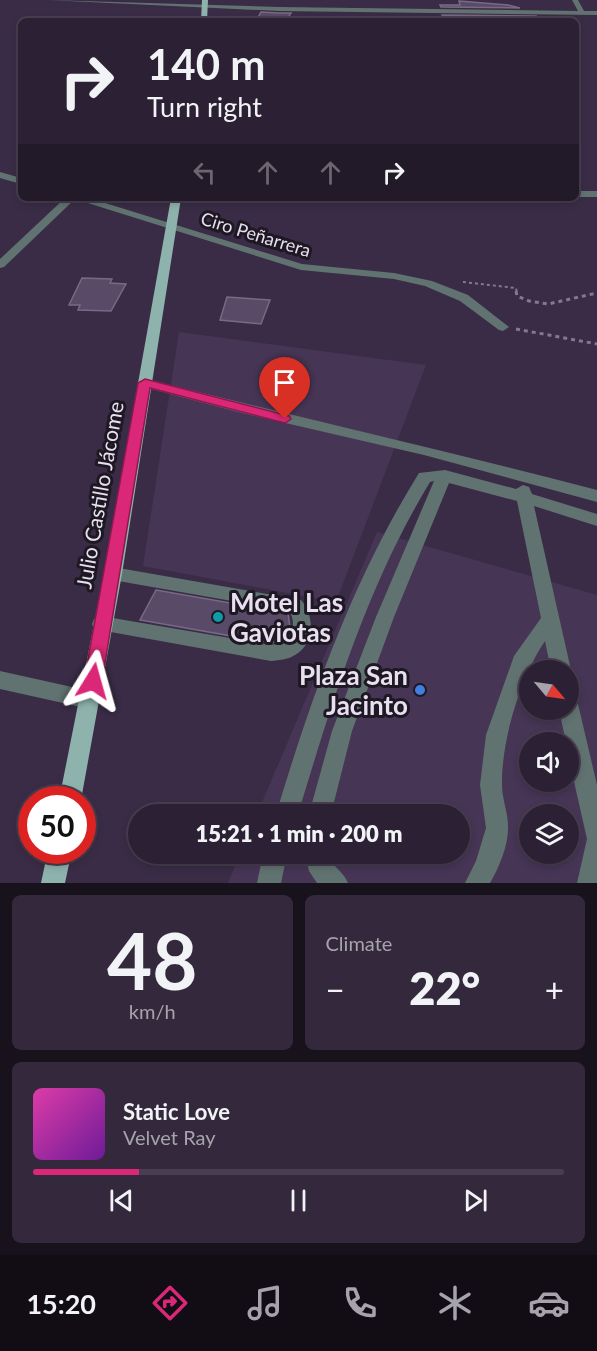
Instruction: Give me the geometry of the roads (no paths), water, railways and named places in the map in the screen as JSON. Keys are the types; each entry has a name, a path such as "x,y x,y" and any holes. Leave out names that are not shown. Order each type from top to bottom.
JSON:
{"main road":[{"name":"Julio Castillo Jácome","path":"73,786 90,700 101,624 113,574 175,201"},
{"path":"53,883 57,864"}],"street":[{"path":"50,0 205,4 314,10 526,14 537,17 597,13"},
{"path":"205,4 250,0"},
{"path":"312,0 314,10"},
{"path":"575,0 582,13"},
{"path":"518,5 537,17"},
{"path":"435,11 436,18"},
{"path":"0,176 18,181"},
{"path":"579,194 597,194"},
{"path":"0,265 68,201"},
{"name":"Ciro Peñarrera","path":"89,201 301,267 394,276 428,283 464,298 503,327"},
{"path":"145,383 597,496"},
{"path":"323,804 350,711 385,617 445,476"},
{"path":"290,804 343,646 381,556 425,477 445,476 597,520"},
{"path":"522,476 524,499 559,660"},
{"path":"101,624 271,652 285,651 294,645 304,620 302,611 295,605 113,574"},
{"path":"477,883 487,866 497,828 491,785 497,735 524,656 550,619"},
{"path":"0,680 90,700"},
{"path":"572,720 597,835"},
{"path":"589,883 597,843"},
{"path":"269,883 273,864"},
{"path":"319,864 321,871 336,883"}],"place":[{"name":"Motel Las Gaviotas","path":"218,617"},
{"name":"Plaza San Jacinto","path":"420,690"}]}
